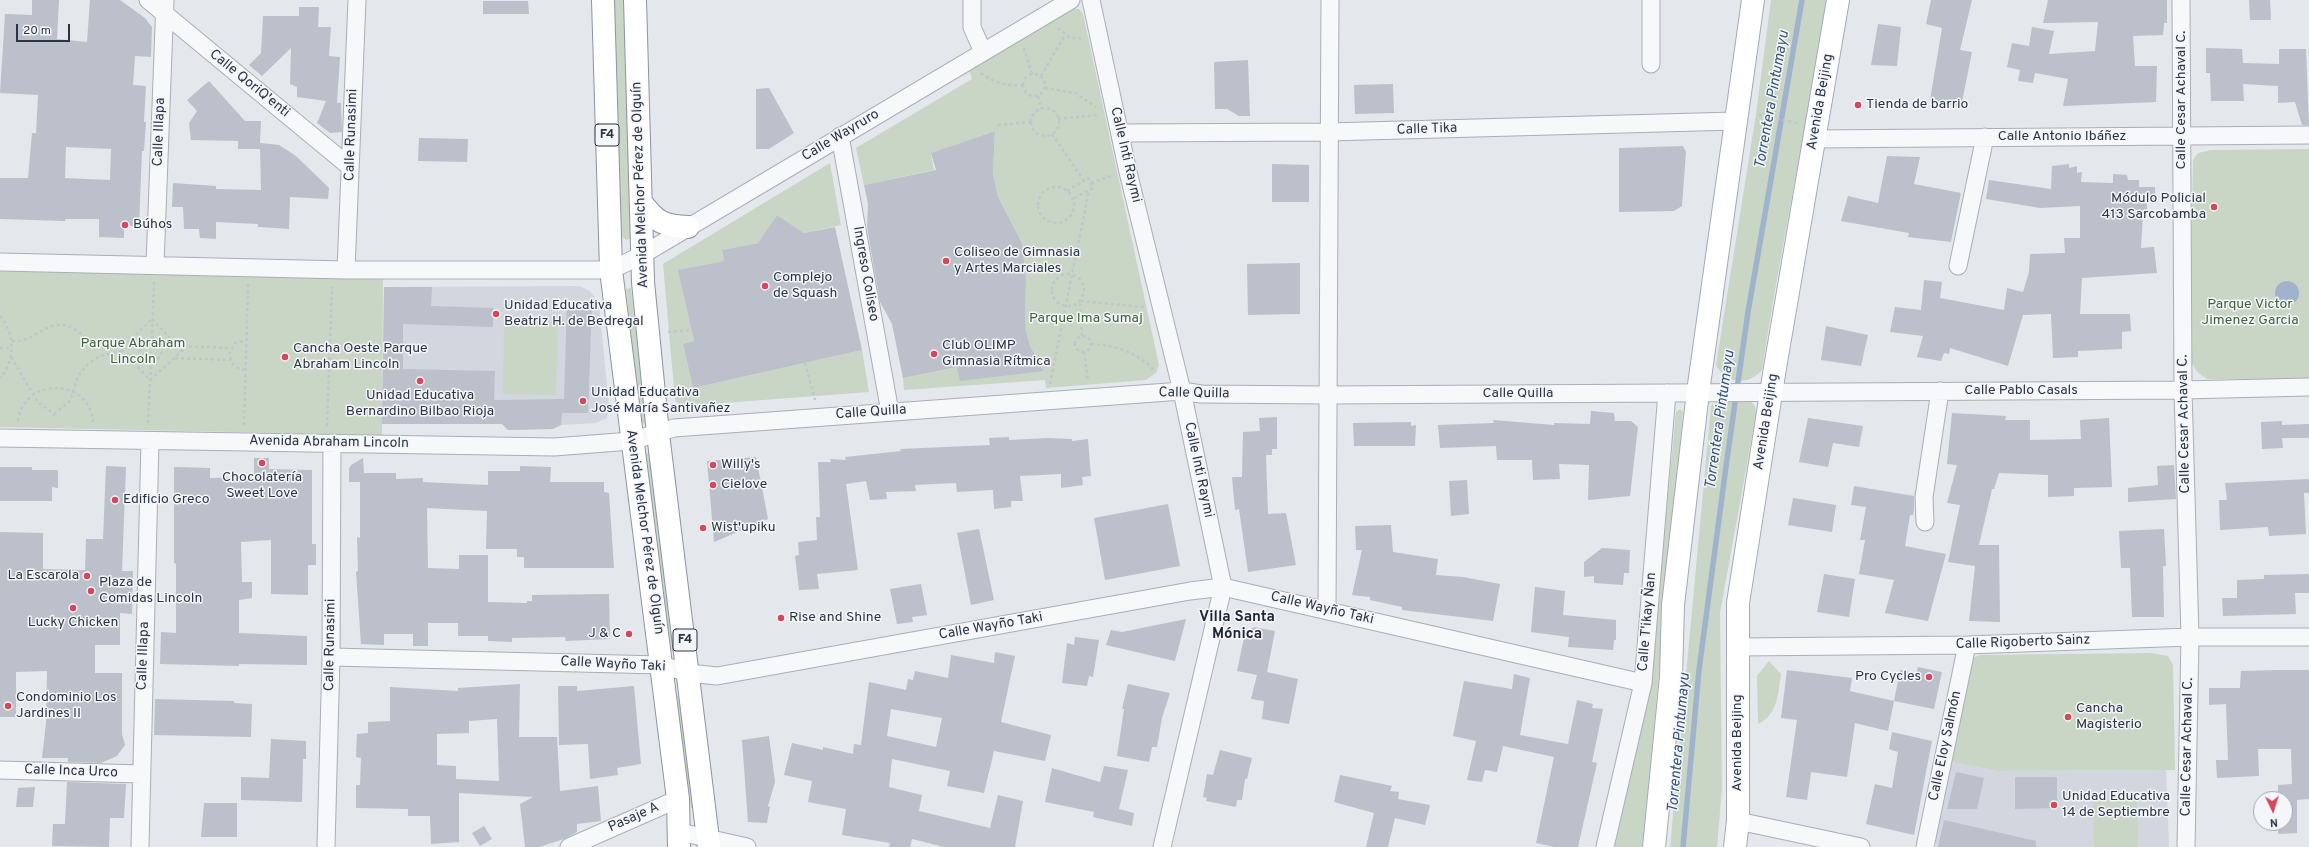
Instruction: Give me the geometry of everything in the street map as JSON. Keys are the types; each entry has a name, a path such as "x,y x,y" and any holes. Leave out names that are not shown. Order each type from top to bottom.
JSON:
{"main road":[{"name":"Avenida Melchor Pérez de Olguín","path":"603,0 611,270 631,440 678,799 680,840"},
{"name":"Avenida Melchor Pérez de Olguín","path":"634,0 643,282 658,434 709,843"},
{"path":"1654,847 1671,677 1673,605 1698,392 1753,0"},
{"name":"Avenida Beijing","path":"1735,847 1738,821 1738,603 1838,0"},
{"path":"641,202 651,215 659,222 672,226 688,227"}],"street":[{"name":"Calle QoriQ'enti","path":"148,0 165,7 350,167"},
{"name":"Calle Runasimi","path":"346,270 357,0"},
{"path":"972,0 972,27 983,52"},
{"name":"Calle Wayruro","path":"611,270 642,255 1071,0"},
{"name":"Calle Inti Raymi","path":"1091,0 1120,133 1182,391 1223,587 1162,847"},
{"path":"1327,610 1328,132 1330,0"},
{"path":"1651,0 1651,64"},
{"name":"Calle Cesar Achaval C.","path":"2181,0 2183,390 2190,637 2186,847"},
{"name":"Calle Illapa","path":"154,271 165,7"},
{"name":"Calle Tika","path":"1120,133 1328,132 1735,121"},
{"name":"Calle Antonio Ibáñez","path":"1814,139 2309,135"},
{"name":"Ingreso Coliseo","path":"840,136 890,412"},
{"path":"1958,266 1985,137"},
{"path":"0,262 154,271 611,270"},
{"name":"Calle Pablo Casals","path":"1738,392 2183,390 2309,387"},
{"name":"Calle Quilla","path":"658,434 674,428 1182,391 1200,394 1327,395 1738,392"},
{"path":"1925,522 1924,497 1940,391"},
{"name":"Calle T'ikay Ñan","path":"1605,847 1643,683 1667,393"},
{"name":"Calle Illapa","path":"140,847 149,434"},
{"name":"Avenida Abraham Lincoln","path":"0,438 149,434 330,437 554,446 631,440 658,434"},
{"name":"Calle Runasimi","path":"326,847 331,657 330,437"},
{"name":"Calle Wayño Taki","path":"331,657 661,665 689,673 717,676 1175,594 1223,587 1643,683"},
{"name":"Calle Rigoberto Sainz","path":"1738,647 1967,645 2190,637 2309,637"},
{"name":"Calle Eloy Salmón","path":"1926,847 1967,645"},
{"name":"Calle Inca Urco","path":"0,770 141,774"},
{"name":"Pasaje A","path":"569,847 678,799"},
{"path":"1738,821 1861,847"},
{"path":"680,840 747,847"}],"path":[{"path":"1055,24 1065,35 1078,38 1084,37"},
{"path":"1041,76 1065,35"},
{"path":"1023,45 1032,74"},
{"path":"979,71 999,84 1011,86 1023,85"},
{"path":"1023,85 1026,78 1032,74 1041,76 1045,81 1045,88 1038,96"},
{"path":"1023,85 1028,94 1038,96"},
{"path":"1045,88 1075,93 1099,110"},
{"path":"1038,96 1041,109"},
{"path":"1041,109 1050,109 1058,119 1057,128 1052,134 1040,135 1034,130 1031,122 1034,114 1041,109"},
{"path":"1058,119 1101,115"},
{"path":"1759,115 1792,122"},
{"path":"998,125 1031,122"},
{"path":"1052,134 1084,181"},
{"path":"1091,184 1114,175"},
{"path":"1067,191 1088,178 1093,188 1073,199"},
{"path":"1056,187 1067,191 1073,199 1073,211 1065,220 1054,223 1043,218 1038,207 1038,201 1044,191 1056,187"},
{"path":"1050,384 1089,190"},
{"path":"152,339 154,271"},
{"path":"1066,306 1054,298 1051,289 1058,277 1072,275 1081,281 1083,286 1080,301 1082,336"},
{"path":"244,429 248,279"},
{"path":"330,437 332,281"},
{"path":"1066,306 1080,301 1144,307"},
{"path":"0,316 9,330 12,341 11,357 8,367 0,378"},
{"path":"150,380 121,349 152,319"},
{"path":"150,380 182,351 152,319"},
{"path":"12,341 30,339 51,326 62,324 76,330 95,344 114,346 124,345"},
{"path":"662,332 692,330"},
{"path":"1082,336 1089,339 1091,344"},
{"path":"1082,336 1075,340 1074,345 1079,352 1088,350 1091,344"},
{"path":"152,339 161,344 163,351 160,358 151,362 144,359 140,352 142,344 152,339"},
{"path":"245,370 236,367 230,360 231,348 234,343 246,340"},
{"path":"1091,344 1122,348 1137,356 1154,370"},
{"path":"114,346 115,352"},
{"path":"177,346 231,348"},
{"path":"0,348 12,348"},
{"path":"11,357 38,402 54,416 70,400 78,376 88,364 100,356 123,351"},
{"path":"1084,352 1088,381"},
{"path":"175,358 230,360"},
{"path":"149,434 151,362"},
{"path":"805,363 815,400"},
{"path":"18,425 22,408 34,394 53,387 74,391 80,396 91,410 94,427"}],"shaded area":[{"path":"579,286 590,291 599,304 609,406 607,418 596,423 561,425 553,429 508,430 502,424 382,424 384,287"},
{"name":"Unidad Educativa 14 de Septiembre","path":"1951,762 1998,771 2166,770 2169,847 1937,847 1934,838"}],"green space":[{"path":"613,0 627,0 632,238 626,240 620,235"},
{"path":"1771,0 1827,0 1777,277 1762,370 1751,379 1738,381 1726,376 1716,365 1756,114"},
{"name":"Parque Ima Sumaj","path":"1074,9 1079,9 1083,14 1159,365 1156,373 1146,380 1046,388 1045,380 904,390 903,378 957,367 1044,371 1030,346 1025,326 1026,279 1022,243 998,197 993,174 995,131 931,153 934,170 864,185 856,148 972,79 969,70"},
{"name":"Parque Victor Jimenez Garcia","path":"2309,149 2309,379 2207,379 2197,372 2189,358 2193,160 2198,153 2211,150"},
{"path":"830,163 841,225 804,233 777,215 758,243 722,250 724,261 679,270 694,341 683,344 693,388 862,350 869,392 684,406 678,404 675,400 663,264"},
{"name":"Parque Abraham Lincoln","path":"0,271 383,279 382,437 329,434 0,427"},
{"path":"631,288 646,423 640,424 626,289"},
{"path":"504,319 558,321 556,395 503,394"},
{"path":"1722,398 1749,400 1755,406 1756,414 1720,613 1722,788 1717,847 1670,847 1711,406"},
{"path":"1680,409 1683,412 1643,847 1614,847 1649,694 1676,412"},
{"path":"651,453 676,651 671,651 646,454"},
{"name":"Cancha Magisterio","path":"2150,653 2168,656 2173,665 2175,770 1998,771 1951,762 1973,658 1980,655"},
{"path":"1769,661 1781,674 1779,689 1776,703 1770,715 1758,724 1757,676"},
{"path":"682,695 696,807 691,808 677,696"},
{"path":"2137,800 2138,847 2094,847 2093,801"}],"water":[{"path":"2287,281 2295,285 2299,293 2295,301 2287,305 2279,301 2275,293 2279,285"}],"building":[{"path":"32,0 59,0 57,39 87,42 90,0 120,0 145,18 152,27 151,57 135,56 133,85 146,86 144,122 146,122 144,151 142,151 139,226 124,226 124,238 99,237 99,219 65,219 65,221 0,219 0,178 28,178 32,133 36,133 38,95 0,93 5,14 32,15","holes":["66,147 111,149 110,180 65,178"]},
{"path":"1931,0 1972,0 1960,50 1972,52 1961,107 1930,100 1942,28 1926,24"},
{"path":"2048,0 2167,0 2167,23 2164,23 2163,35 2133,36 2135,66 2157,66 2156,102 2063,106 2068,79 2035,73 2033,83 2018,81 2020,70 2007,67 2012,43 2029,46 2032,27 2054,31 2049,54 2095,51 2098,22 2043,23"},
{"path":"2249,0 2270,0 2271,20 2250,20"},
{"path":"483,1 528,1 529,14 483,14"},
{"path":"299,7 319,7 318,27 331,27 329,56 340,57 337,103 341,103 342,132 330,133 317,123 326,101 297,97 297,87 290,84 291,48 262,76 249,65 261,53 263,16 299,16"},
{"path":"1878,24 1901,27 1897,66 1871,65"},
{"path":"2206,48 2242,49 2243,63 2279,64 2279,49 2306,49 2309,125 2302,125 2295,102 2278,103 2278,86 2243,84 2244,101 2211,101 2210,73 2206,73"},
{"path":"1248,60 1250,116 1239,116 1227,109 1215,109 1214,62"},
{"path":"209,81 245,121 261,121 260,143 279,145 296,156 329,188 328,199 290,197 289,229 258,227 258,224 216,222 216,239 200,238 199,229 184,229 183,207 172,207 173,183 216,186 216,189 261,190 260,149 238,149 238,141 191,140 189,123 197,111 187,100"},
{"path":"1393,84 1394,113 1355,114 1354,85"},
{"path":"769,88 794,133 769,149 756,149 756,89"},
{"name":"Coliseo de Gimnasia y Artes Marciales","path":"995,131 993,174 998,197 1022,243 1026,279 1025,326 1030,346 1044,371 960,381 957,367 903,378 892,324 880,302 867,227 868,204 864,185 936,170 931,153"},
{"path":"419,138 468,139 467,162 418,161"},
{"path":"1683,146 1686,152 1682,206 1674,211 1619,212 1619,148"},
{"path":"1887,156 1920,157 1914,184 1961,193 1951,242 1908,237 1909,233 1841,221 1848,196 1878,203"},
{"path":"1272,164 1309,165 1309,202 1272,202"},
{"path":"2069,164 2069,168 2077,166 2077,173 2082,172 2081,182 2113,183 2113,174 2127,175 2128,180 2139,180 2139,187 2155,187 2155,202 2147,202 2147,214 2143,214 2141,248 2154,247 2157,273 2082,278 2080,314 2130,314 2131,331 2122,332 2122,349 2078,351 2078,357 2053,358 2051,314 2023,315 2008,366 1950,348 1949,354 1944,353 1941,361 1917,357 1923,336 1890,332 1895,307 1921,310 1924,280 1942,282 1940,298 2004,310 2007,288 2023,292 2029,272 2030,254 2065,253 2064,238 2080,238 2080,206 2040,208 1986,199 1989,180 2051,189 2052,166"},
{"name":"Complejo de Squash","path":"777,215 804,233 835,227 862,350 693,388 683,344 694,341 678,270 724,261 722,250 758,243"},
{"path":"1300,263 1300,314 1248,315 1247,264"},
{"path":"384,287 432,287 431,306 493,308 493,327 403,324 403,369 495,371 494,400 564,399 567,302 592,302 588,413 562,413 561,425 553,429 508,430 502,424 382,424"},
{"path":"1826,326 1868,335 1861,366 1821,360"},
{"path":"1591,411 1614,413 1615,421 1631,421 1638,427 1630,496 1588,500 1589,465 1559,464 1560,479 1533,480 1532,460 1497,460 1496,446 1440,448 1438,425 1494,423 1493,420 1554,425 1554,423 1590,424"},
{"path":"1952,413 2006,416 2005,420 2030,420 2030,440 2081,439 2080,420 2109,418 2112,487 2074,488 2074,496 2048,497 2048,475 1999,473 1994,489 1992,489 1979,545 1999,545 2000,622 1969,621 1975,566 1948,562 1960,505 1947,503 1957,465 1947,464"},
{"path":"1277,417 1277,449 1272,449 1272,455 1266,455 1268,514 1286,513 1296,565 1248,572 1239,509 1235,510 1232,477 1242,477 1243,432 1260,431 1259,418"},
{"path":"1808,418 1863,426 1859,447 1833,443 1828,467 1799,462"},
{"path":"2282,421 2282,425 2309,424 2309,438 2282,438 2283,448 2262,449 2261,422"},
{"path":"1411,422 1411,426 1416,425 1415,446 1354,446 1353,423"},
{"path":"1009,437 1009,440 1048,438 1072,439 1072,441 1088,439 1091,476 1082,477 1083,485 1061,488 1061,474 1020,476 1023,501 1011,501 1011,507 994,509 993,490 957,492 956,483 915,485 916,491 886,492 887,499 870,500 866,481 846,484 858,570 817,574 819,589 799,590 795,556 799,555 798,542 817,540 816,517 820,517 818,462 831,462 830,459 846,460 845,457 901,451 900,449 990,445 989,438"},
{"path":"756,457 768,519 714,542 707,461"},
{"path":"254,458 269,458 269,469 312,470 312,544 316,544 316,565 308,565 308,595 271,594 271,540 241,542 242,582 252,582 252,598 239,600 239,633 307,636 307,665 239,664 239,666 160,664 161,632 176,633 174,467 210,468 210,478 251,477 251,474 254,474"},
{"path":"363,458 364,473 396,473 396,479 423,478 423,482 488,485 488,471 520,471 520,466 551,467 550,482 604,482 604,492 609,493 614,568 524,568 524,557 517,557 517,549 486,549 487,511 427,508 428,568 459,569 459,555 488,555 488,602 527,603 527,601 532,601 532,595 609,594 610,639 566,641 565,637 512,638 512,642 488,641 488,636 458,636 458,623 428,623 428,646 413,646 413,634 384,634 384,645 361,644 356,572 358,571 357,537 360,538 360,482 349,482 349,469 351,465"},
{"path":"2174,465 2176,499 2128,502 2128,488 2158,485 2157,466"},
{"path":"106,466 126,467 122,571 133,571 132,614 120,613 120,645 95,645 95,673 122,673 122,734 125,745 117,756 101,763 68,762 68,758 42,758 46,723 47,671 16,672 16,717 0,717 0,532 43,533 43,569 85,570 86,539 103,539"},
{"path":"0,467 32,467 32,470 58,470 58,488 52,487 52,501 0,501"},
{"path":"2309,479 2309,493 2304,493 2306,534 2269,536 2268,527 2220,530 2219,500 2227,500 2225,483"},
{"path":"1467,480 1469,514 1451,516 1449,481"},
{"path":"1854,486 1914,496 1914,510 1913,515 1910,515 1905,546 1946,554 1928,621 1885,613 1894,580 1859,574 1865,540 1860,540 1866,507 1851,505"},
{"path":"1793,498 1836,505 1832,532 1788,525"},
{"path":"1168,504 1180,566 1105,580 1094,518"},
{"path":"1391,525 1393,552 1438,559 1436,575 1463,577 1500,584 1493,621 1402,610 1402,607 1370,600 1370,597 1352,595 1362,550 1356,550 1355,526"},
{"path":"979,529 994,600 971,605 957,533"},
{"path":"2164,529 2166,566 2163,566 2164,617 2132,617 2130,568 2121,568 2119,531"},
{"path":"1602,548 1630,550 1629,573 1624,573 1623,585 1594,583 1594,576 1584,577 1584,562"},
{"path":"1824,574 1855,579 1849,617 1817,612"},
{"path":"2309,574 2309,593 2295,593 2296,614 2223,616 2222,598 2237,598 2237,580 2264,579 2264,575"},
{"path":"921,584 927,615 912,617 913,622 897,624 890,589"},
{"path":"1535,587 1565,591 1563,615 1616,620 1616,640 1614,640 1613,650 1568,647 1569,637 1531,632"},
{"path":"1186,619 1175,661 1106,645 1111,630 1122,632"},
{"path":"1254,627 1275,631 1267,672 1298,679 1289,724 1262,719 1264,701 1251,699 1257,675 1237,671 1245,633"},
{"path":"1075,637 1099,640 1093,677 1089,676 1087,686 1062,683 1067,643 1074,645"},
{"path":"995,652 1015,656 1001,722 1051,735 1045,761 994,751 984,793 947,786 950,771 892,759 889,787 922,795 919,811 990,828 998,795 1023,801 1015,847 944,847 912,839 910,847 889,847 890,843 842,835 846,809 808,802 812,781 784,775 792,743 823,750 823,747 853,754 854,744 861,745 869,682 906,690 908,679 913,680 915,671 948,678 951,655 994,663","holes":["891,709 942,718 936,747 887,736"]},
{"path":"1918,667 1942,672 1934,709 1894,701 1900,670 1916,673"},
{"path":"1787,670 1852,678 1850,691 1894,701 1888,731 1855,723 1847,777 1811,772 1807,800 1786,797 1797,720 1781,718"},
{"path":"2309,670 2309,799 2297,800 2297,833 2278,834 2278,831 2293,831 2293,791 2278,791 2278,785 2292,784 2291,749 2258,749 2259,776 2217,778 2216,760 2228,760 2226,704 2209,705 2209,688 2240,688 2241,671"},
{"path":"1514,674 1530,678 1520,735 1568,744 1577,700 1593,704 1592,708 1603,709 1592,762 1597,763 1578,847 1555,847 1536,843 1554,757 1503,746 1497,772 1485,770 1482,782 1467,780 1476,741 1453,736 1464,681 1512,689"},
{"path":"520,684 519,737 557,737 560,791 598,786 601,821 577,824 577,832 564,839 539,847 525,847 520,804 533,797 459,793 459,842 431,844 430,816 408,816 408,809 356,808 356,785 360,785 361,758 356,757 357,734 368,733 368,722 390,721 390,687 458,691 458,688","holes":["497,719 499,781 456,779 456,766 437,765 437,734 469,733 469,721"]},
{"path":"1128,684 1170,693 1162,718 1157,747 1152,747 1149,762 1117,756 1124,709 1122,709"},
{"path":"558,686 577,686 577,691 634,686 641,764 617,768 618,775 590,779 588,744 559,745"},
{"path":"155,699 234,701 234,703 252,704 251,737 154,735"},
{"path":"1892,732 1932,741 1914,835 1866,824 1875,784 1892,788 1898,752 1889,749"},
{"path":"769,736 775,782 768,806 770,807 767,823 748,822 742,740"},
{"path":"271,739 306,741 306,759 303,759 302,802 241,800 241,777 269,778"},
{"path":"1220,750 1252,758 1247,779 1245,779 1242,800 1237,800 1236,807 1206,801 1207,798 1203,797 1207,774 1213,775"},
{"path":"1104,766 1128,770 1119,809 1134,813 1132,826 1093,817 1094,812 1045,802 1052,768 1100,782"},
{"path":"1956,772 1984,778 1977,809 1947,809"},
{"path":"1340,775 1392,786 1390,791 1399,792 1398,799 1430,805 1425,825 1395,818 1388,847 1366,847 1374,813 1334,802"},
{"path":"2015,777 2057,777 2057,808 2015,809"},
{"path":"67,782 126,784 124,818 110,818 109,847 52,846 53,824 65,824"},
{"path":"35,787 33,807 16,807 18,788"},
{"path":"204,803 237,803 237,837 201,837"},
{"path":"1944,820 2036,841 2036,847 1938,847"},
{"path":"484,826 492,839 480,846 472,833"}],"waterway":[{"name":"Torrentera Pintumayu","path":"1683,847 1699,670 1727,459 1748,312 1802,0"}],"place":[{"name":"Tienda de barrio","path":"1858,105"},
{"name":"Módulo Policial 413 Sarcobamba","path":"2214,207"},
{"name":"Búhos","path":"125,225"},
{"name":"Coliseo de Gimnasia y Artes Marciales","path":"946,261"},
{"name":"Complejo de Squash","path":"765,286"},
{"name":"Unidad Educativa Beatriz H. de Bedregal","path":"496,314"},
{"name":"Club OLIMP Gimnasia Rítmica","path":"934,354"},
{"name":"Cancha Oeste Parque Abraham Lincoln","path":"285,357"},
{"name":"Unidad Educativa Bernardino Bilbao Rioja","path":"420,381"},
{"name":"Unidad Educativa José María Santivañez","path":"583,401"},
{"name":"Chocolatería Sweet Love","path":"262,463"},
{"name":"Willy's","path":"713,465"},
{"name":"Cielove","path":"713,485"},
{"name":"Edificio Greco","path":"115,500"},
{"name":"Wist'upiku","path":"703,528"},
{"name":"La Escarola","path":"87,576"},
{"name":"Plaza de Comidas Lincoln","path":"91,591"},
{"name":"Lucky Chicken","path":"73,608"},
{"name":"Rise and Shine","path":"781,618"},
{"name":"J & C","path":"629,634"},
{"name":"Pro Cycles","path":"1929,677"},
{"name":"Condominio Los Jardines II","path":"8,706"},
{"name":"Cancha Magisterio","path":"2068,717"},
{"name":"Unidad Educativa 14 de Septiembre","path":"2054,805"}],"district":[{"name":"Villa Santa Mónica","path":"1237,626"}]}
